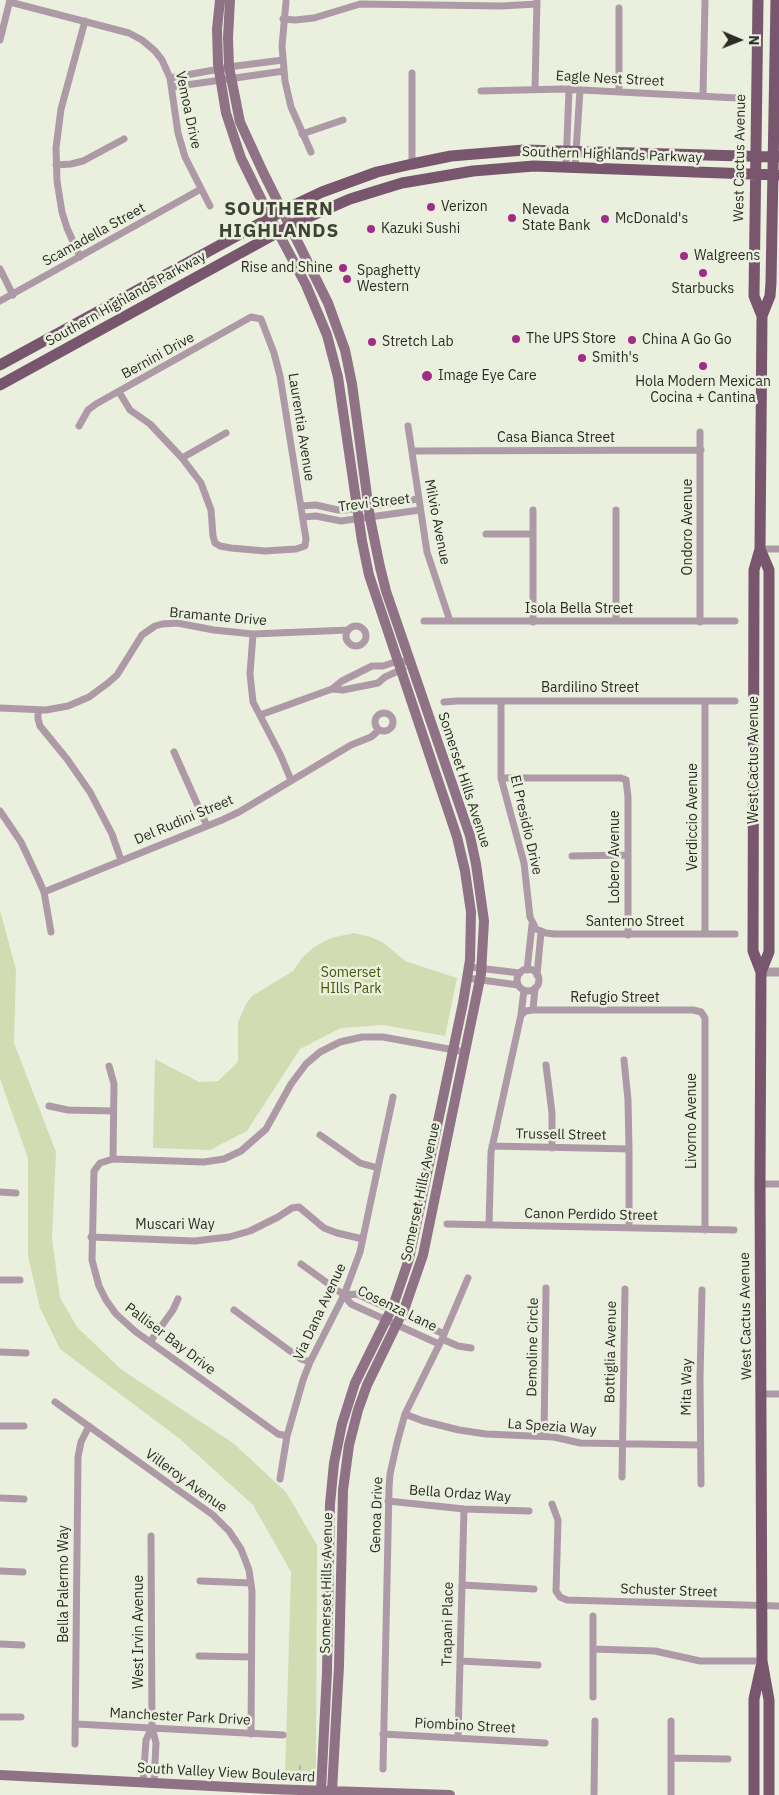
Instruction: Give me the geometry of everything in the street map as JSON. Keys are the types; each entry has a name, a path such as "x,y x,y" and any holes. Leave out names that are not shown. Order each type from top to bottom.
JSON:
{"main road":[{"name":"Somerset Hills Avenue","path":"220,0 217,29 225,79 226,113 241,158 300,272 322,320 334,359 369,575 461,852 471,912 469,967 408,1259 399,1291 391,1310 355,1383 342,1424 334,1463 330,1504 326,1791"},
{"name":"Somerset Hills Avenue","path":"223,68 228,38 230,0"},
{"name":"West Cactus Avenue","path":"758,0 768,157 770,296 762,316 760,549 754,570 753,951 761,972 762,1661 770,1700 769,1795"},
{"name":"West Cactus Avenue","path":"762,316 754,296 776,77 776,0"},
{"name":"Somerset Hills Avenue","path":"225,79 255,157 330,309 345,350 353,391 370,518 380,567 466,824 474,853 484,920 480,980 423,1255 402,1314 367,1385 353,1427 345,1466 339,1666 326,1791"},
{"name":"Southern Highlands Parkway","path":"0,365 282,210 352,180 451,156 499,151 571,151 768,157"},
{"name":"Southern Highlands Parkway","path":"1,382 290,226 350,199 402,183 496,168 534,166 767,175"},
{"path":"341,393 353,391"},
{"name":"West Cactus Avenue","path":"760,549 769,570 769,952 761,972"},
{"name":"West Cactus Avenue","path":"754,1795 754,1699 762,1661"},
{"name":"South Valley View Boulevard","path":"0,1775 149,1783 249,1792 326,1791 450,1795"}],"street":[{"path":"703,96 705,0"},
{"path":"0,40 10,1"},
{"name":"Vemoa Drive","path":"10,1 129,33 142,40 155,51 162,60 170,78 178,133 182,147 210,206"},
{"path":"286,2 283,19 282,60 288,96 311,152"},
{"path":"283,19 314,18 365,2 501,6 537,2 535,89"},
{"path":"619,8 619,92"},
{"path":"80,257 62,212 57,181 56,148 61,109 85,22"},
{"path":"170,78 282,60"},
{"path":"172,87 284,71"},
{"path":"412,73 412,164"},
{"path":"569,89 570,167"},
{"name":"Eagle Nest Street","path":"481,91 569,89 737,98"},
{"path":"570,167 580,90"},
{"path":"302,134 343,120"},
{"path":"56,165 83,161 124,139"},
{"name":"Scamadella Street","path":"0,301 201,190"},
{"path":"0,269 12,294"},
{"name":"Bernini Drive","path":"79,426 88,410 251,317 257,317"},
{"name":"Laurentia Avenue","path":"182,458 201,483 211,510 213,536 216,543 220,546 265,551 296,549 305,546 303,517 280,376 263,323 257,317"},
{"path":"119,392 130,410 150,424 182,458 226,433"},
{"name":"Milvio Avenue","path":"408,426 427,552 450,621"},
{"name":"Ondoro Avenue","path":"700,432 700,622"},
{"name":"Casa Bianca Street","path":"412,452 701,450"},
{"name":"Trevi Street","path":"301,506 316,505 342,510 418,499"},
{"name":"Trevi Street","path":"303,517 316,516 341,521 359,520 420,510"},
{"path":"533,510 533,622"},
{"path":"616,510 616,621"},
{"path":"486,534 533,534"},
{"path":"760,549 779,549"},
{"name":"Isola Bella Street","path":"424,621 735,621"},
{"name":"Bramante Drive","path":"0,708 38,710 68,706 98,691 123,666 142,635 155,626 162,624 177,623 214,630 253,634 348,630"},
{"path":"253,634 250,683 253,702 291,780"},
{"path":"332,690 342,681 364,672 372,666 399,666 411,662"},
{"path":"260,715 332,690 343,690 378,683 399,666"},
{"name":"El Presidio Drive","path":"500,701 501,778 524,863 530,918 536,929 537,975"},
{"name":"Verdiccio Avenue","path":"705,701 705,934"},
{"name":"Bardilino Street","path":"444,702 735,701"},
{"path":"38,710 40,726 67,758 90,792 112,834 121,860"},
{"name":"Del Rudini Street","path":"44,892 239,812 351,745 371,737 379,730"},
{"path":"174,752 207,826"},
{"name":"Lobero Avenue","path":"501,778 614,778 626,780 628,792 628,934"},
{"path":"0,811 30,859 44,892 52,932"},
{"path":"572,856 628,855"},
{"name":"El Presidio Drive","path":"523,971 536,929"},
{"name":"Santerno Street","path":"536,929 554,934 736,934"},
{"path":"469,967 532,970 537,975 538,982 527,1012 492,1146 489,1225"},
{"path":"523,971 517,978 527,1012"},
{"path":"761,972 779,972"},
{"path":"467,978 521,987 529,991 535,988"},
{"name":"Refugio Street","path":"527,1012 693,1010 703,1013"},
{"name":"Livorno Avenue","path":"703,1013 705,1023 705,1230"},
{"path":"109,1066 114,1084 113,1159 209,1161 224,1159 240,1151 258,1137 266,1129 291,1084 306,1064 320,1052 340,1042 362,1037 383,1037 465,1052"},
{"path":"624,1060 628,1100 629,1228"},
{"path":"546,1065 552,1113 552,1148"},
{"name":"Via Dana Avenue","path":"280,1479 287,1436 310,1362 354,1272 363,1239 393,1097"},
{"path":"49,1106 68,1110 113,1111"},
{"path":"320,1135 360,1163 378,1168"},
{"name":"Trussell Street","path":"492,1146 629,1149"},
{"name":"Palliser Bay Drive","path":"113,1159 104,1161 97,1166 93,1176 92,1260 99,1286 106,1300 124,1323 278,1434 287,1436"},
{"path":"760,1184 779,1184"},
{"path":"0,1192 16,1193"},
{"name":"Muscari Way","path":"91,1237 211,1240 250,1231 292,1208 299,1207 324,1228 363,1239"},
{"name":"Canon Perdido Street","path":"447,1224 734,1230"},
{"name":"Cosenza Lane","path":"300,1264 344,1295 351,1304 397,1324 458,1346 471,1348"},
{"name":"Genoa Drive","path":"383,1769 388,1501 394,1456 405,1414 442,1339 468,1278"},
{"path":"0,1280 20,1280"},
{"name":"Demoline Circle","path":"544,1436 546,1288"},
{"name":"Bottiglia Avenue","path":"622,1476 625,1289"},
{"name":"Mita Way","path":"701,1484 699,1445 702,1290"},
{"name":"Cosenza Lane","path":"344,1295 357,1294 402,1314 442,1339"},
{"path":"150,1342 173,1310 178,1299"},
{"path":"234,1310 301,1359 310,1362"},
{"path":"0,1352 26,1353"},
{"path":"762,1394 779,1394"},
{"name":"Villeroy Avenue","path":"55,1402 222,1523 241,1549 249,1570 251,1583 251,1734"},
{"name":"La Spezia Way","path":"405,1414 423,1421 459,1430 486,1434 544,1436 580,1443 699,1445"},
{"path":"0,1426 24,1426"},
{"name":"Bella Palermo Way","path":"75,1744 78,1468 81,1442 89,1426"},
{"path":"0,1498 24,1499"},
{"name":"Bella Ordaz Way","path":"388,1501 464,1509 529,1511"},
{"name":"Schuster Street","path":"552,1504 558,1520 556,1591 560,1597 567,1600 779,1606"},
{"name":"Trapani Place","path":"458,1738 464,1509"},
{"name":"West Irvin Avenue","path":"149,1783 156,1743 152,1728 151,1536"},
{"path":"0,1572 23,1572"},
{"path":"200,1581 251,1583"},
{"path":"462,1585 534,1589"},
{"path":"593,1616 593,1698"},
{"path":"0,1644 22,1644"},
{"path":"593,1649 655,1651 700,1661 762,1661"},
{"path":"198,1656 251,1657"},
{"path":"460,1661 538,1665"},
{"path":"0,1717 21,1717"},
{"path":"594,1795 595,1721"},
{"path":"671,1721 671,1795"},
{"name":"Manchester Park Drive","path":"76,1724 283,1735"},
{"name":"West Irvin Avenue","path":"149,1783 146,1740 152,1728"},
{"name":"Piombino Street","path":"383,1734 545,1743"},
{"path":"671,1758 728,1759"}],"green space":[{"path":"0,910 16,970 14,1043 56,1152 52,1239 60,1297 77,1327 122,1370 233,1443 286,1492 317,1545 316,1773 285,1775 291,1572 253,1505 180,1439 60,1349 40,1308 28,1256 28,1158 0,1079"},
{"name":"Somerset HIlls Park","path":"354,933 371,937 384,943 405,961 457,978 445,1036 383,1025 341,1028 300,1049 247,1131 210,1150 153,1148 155,1059 199,1082 218,1081 238,1062 238,1022 252,996 293,971 302,958 314,947 331,938"}],"place":[{"name":"Verizon","path":"431,207"},
{"name":"Nevada State Bank","path":"512,218"},
{"name":"McDonald's","path":"605,219"},
{"name":"Kazuki Sushi","path":"371,229"},
{"name":"Walgreens","path":"684,256"},
{"name":"Rise and Shine","path":"343,268"},
{"name":"Starbucks","path":"703,273"},
{"name":"Spaghetty Western","path":"347,279"},
{"name":"The UPS Store","path":"516,339"},
{"name":"China A Go Go","path":"632,340"},
{"name":"Stretch Lab","path":"372,342"},
{"name":"Smith's","path":"582,358"},
{"name":"Hola Modern Mexican Cocina + Cantina","path":"703,366"},
{"name":"Image Eye Care","path":"427,376"}],"district":[{"name":"SOUTHERN HIGHLANDS","path":"279,221"}]}
